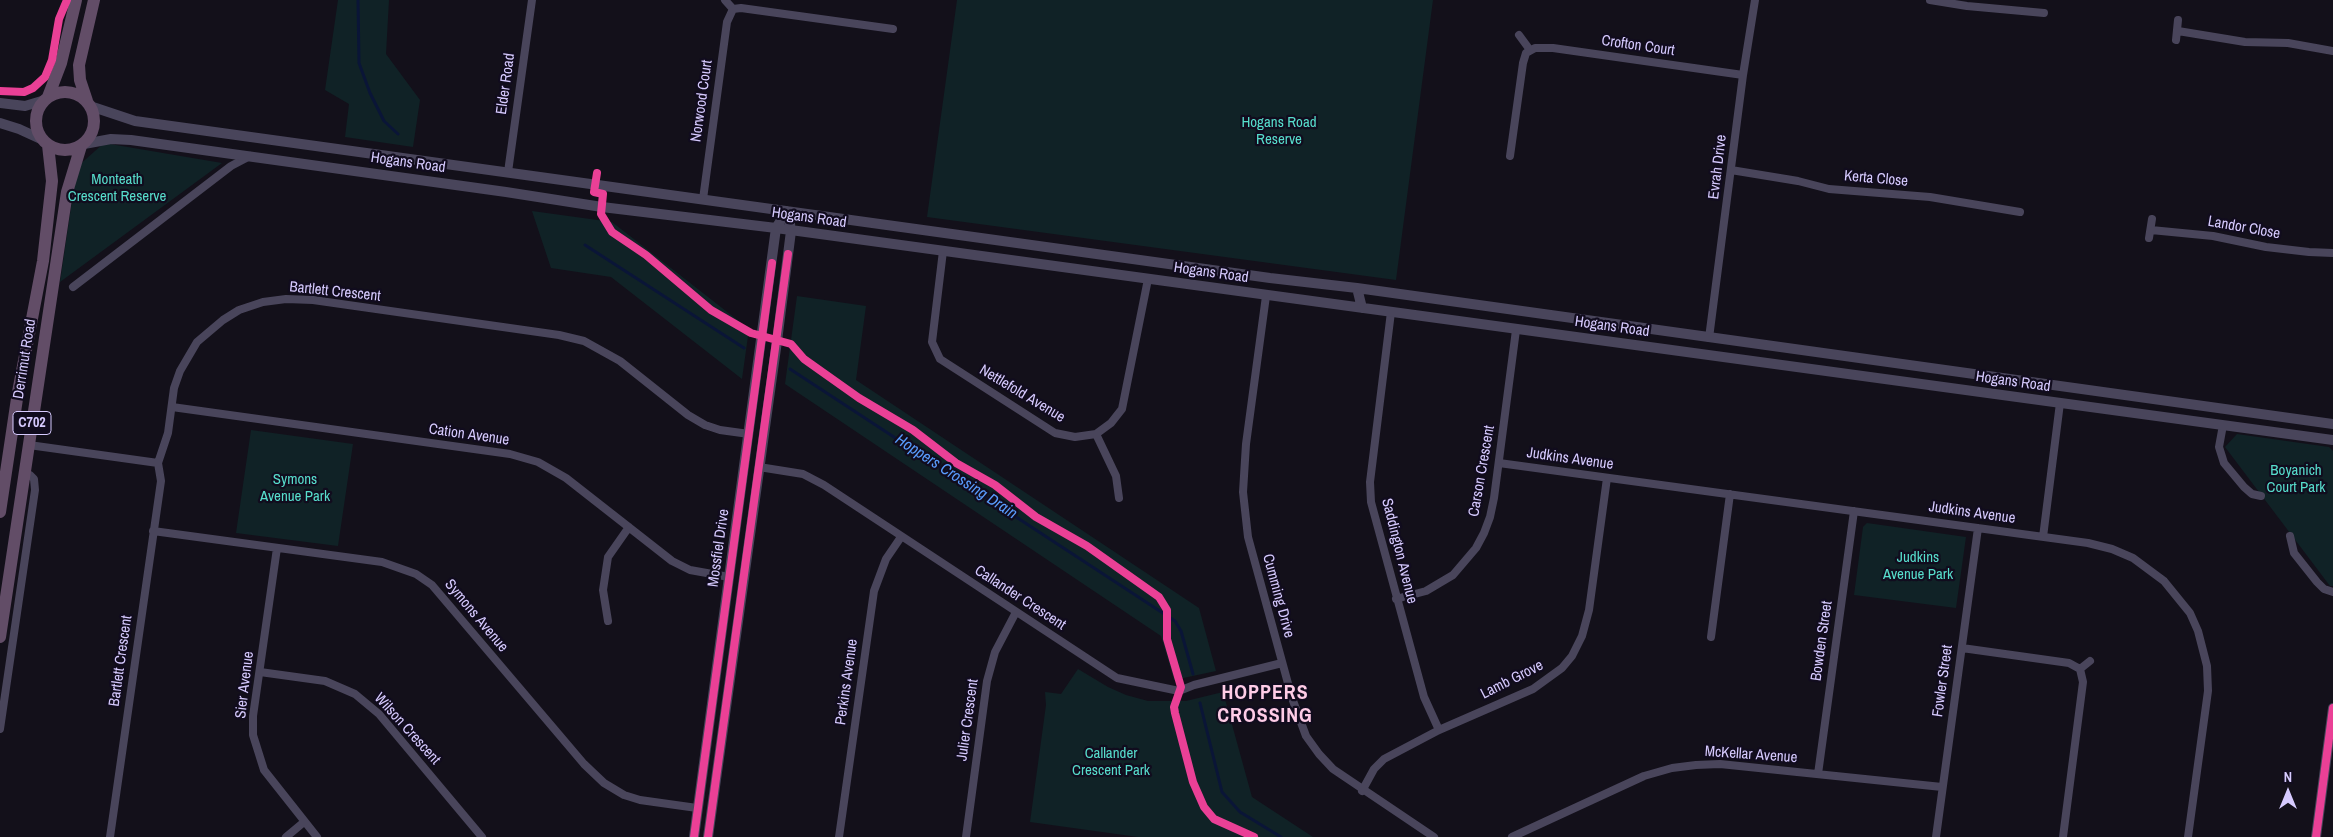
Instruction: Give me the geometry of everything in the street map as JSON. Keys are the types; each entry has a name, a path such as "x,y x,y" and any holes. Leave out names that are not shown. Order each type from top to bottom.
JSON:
{"highway":[{"name":"C702","path":"45,143 38,133 36,115 47,99 61,63 76,0"},
{"name":"C702","path":"83,145 91,136 94,126 94,115 80,80 79,65 94,0"},
{"path":"47,99 58,93 68,92 78,95 88,103"},
{"path":"45,143 64,151 83,145"},
{"name":"Derrimut Road","path":"0,512 21,376 43,261 52,181 45,143"},
{"name":"Derrimut Road","path":"0,637 67,192 71,174 83,145"},
{"path":"10,444 29,445"},
{"path":"4,484 14,475 24,474"}],"street":[{"name":"Elder Road","path":"508,172 532,0"},
{"path":"726,0 733,9 741,8 893,29"},
{"name":"Evrah Drive","path":"1709,338 1743,75 1755,0"},
{"path":"1930,0 1967,6 2044,13"},
{"name":"Norwood Court","path":"703,199 727,22 733,9"},
{"path":"2176,40 2178,20"},
{"path":"2178,31 2245,42 2288,43 2333,51"},
{"path":"1510,156 1523,63 1525,55 1530,50 1519,35"},
{"name":"Crofton Court","path":"1530,50 1553,48 1743,75"},
{"path":"0,103 25,106 47,99"},
{"name":"Hogans Road","path":"88,103 135,121 2333,424"},
{"path":"0,123 19,129 45,143"},
{"name":"Hogans Road","path":"83,145 111,139 131,140 602,207 791,230 2333,440"},
{"path":"73,287 231,166 250,156"},
{"name":"Kerta Close","path":"1732,170 1798,181 1829,189 1930,197 2020,212"},
{"path":"506,192 508,172"},
{"name":"Mossfiel Drive","path":"695,837 697,808 776,228 787,211"},
{"name":"Mossfiel Drive","path":"708,837 791,230 787,211"},
{"path":"2149,238 2152,219"},
{"name":"Landor Close","path":"2151,230 2213,236 2266,247 2333,253"},
{"name":"Nettlefold Avenue","path":"943,251 932,342 940,359 1055,433 1076,437 1096,434"},
{"path":"1266,296 1270,278"},
{"path":"1119,498 1116,476 1096,434 1111,423 1122,409 1148,279"},
{"path":"1357,288 1362,308"},
{"name":"Cumming Drive","path":"1266,296 1246,444 1243,492 1248,536 1298,718 1306,736 1318,754 1333,769 1362,791 1434,837"},
{"name":"Bartlett Crescent","path":"110,837 161,480 158,462 165,447 174,388 180,371 197,342 210,329 239,310 263,302 286,299 313,300 559,335 584,342 620,360 688,415 705,425 720,430 748,434"},
{"name":"Saddington Avenue","path":"1391,312 1370,482 1370,502 1424,697 1439,730"},
{"name":"Carson Crescent","path":"1396,599 1426,591 1453,575 1476,548 1490,517 1516,330"},
{"path":"1707,355 1709,338"},
{"path":"2043,537 2060,403"},
{"name":"Cation Avenue","path":"172,408 510,454 538,462 558,473 672,561 690,570 729,577"},
{"path":"2223,426 2220,447 2224,463 2244,487 2252,494 2261,496"},
{"path":"748,434 763,436"},
{"path":"29,445 158,462"},
{"name":"Judkins Avenue","path":"1499,463 2088,543 2112,549 2133,558 2164,581 2190,613 2203,649 2208,678 2188,837"},
{"path":"744,464 759,467"},
{"name":"Callander Crescent","path":"759,467 803,474 1118,678 1179,692 1194,685 1282,664"},
{"path":"0,729 35,490 34,479 30,475 24,474"},
{"name":"Lamb Grove","path":"1362,791 1374,769 1384,759 1439,730 1533,689 1562,668 1572,656 1582,636 1589,610 1607,478"},
{"path":"1711,637 1730,494"},
{"name":"Bowden Street","path":"1818,774 1854,511"},
{"path":"608,620 603,590 608,557 629,528"},
{"name":"Fowler Street","path":"1936,837 1978,528"},
{"name":"Symons Avenue","path":"153,531 382,562 416,574 432,585 584,764 604,783 624,795 640,800 697,808"},
{"path":"2290,536 2294,553 2317,582 2324,589 2333,592"},
{"name":"Perkins Avenue","path":"839,837 874,591 886,559 901,537"},
{"name":"Sier Avenue","path":"277,548 253,735 259,756 272,782 317,837"},
{"path":"729,577 743,578"},
{"name":"Julier Crescent","path":"966,837 987,681 995,652 1016,612"},
{"path":"1962,648 2069,663 2080,669 2083,682 2062,837"},
{"path":"2080,669 2090,661"},
{"name":"Wilson Crescent","path":"260,672 325,682 355,694 379,714 482,837"},
{"path":"2316,837 2333,708"},
{"name":"McKellar Avenue","path":"1512,837 1621,786 1672,768 1720,764 1942,787"},
{"path":"697,808 712,810"},
{"path":"286,837 304,822"}],"green space":[{"path":"338,0 389,0 386,54 420,100 413,147 345,137 349,104 325,90"},
{"name":"Hogans Road Reserve","path":"957,0 1433,0 1396,280 927,217"},
{"name":"Monteath Crescent Reserve","path":"104,143 222,163 60,282 77,167"},
{"path":"532,211 612,222 749,329 742,379 611,277 551,268"},
{"path":"797,296 866,306 856,380 1199,608 1216,671 1174,680 1161,636 785,384"},
{"name":"Symons Avenue Park","path":"251,430 353,444 338,546 236,533"},
{"name":"Boyanich Court Park","path":"2237,434 2329,447 2333,451 2333,586 2330,586 2225,447"},
{"name":"Judkins Avenue Park","path":"1867,523 1966,537 1956,608 1854,595 1863,527"},
{"name":"Callander Crescent Park","path":"1078,669 1108,687 1126,695 1148,701 1186,701 1223,692 1252,797 1313,837 1138,837 1030,822 1046,705 1045,692 1061,694"}],"waterway":[{"name":"Hoppers Crossing Drain","path":"358,0 359,63 370,93 384,121 398,134"},
{"name":"Hoppers Crossing Drain","path":"585,245 744,348"},
{"name":"Hoppers Crossing Drain","path":"790,369 1175,621 1181,631 1193,674"},
{"name":"Hoppers Crossing Drain","path":"1200,703 1222,792 1240,812 1281,837"}],"cycle path":[{"path":"0,91 24,92 33,88 45,77 52,60 59,19 67,0"},
{"path":"597,173 594,192 603,194 601,214 612,232 646,255 711,310 751,333 791,344 804,359 859,398 913,430 956,463 995,485 1036,517 1087,546 1159,597 1167,610 1167,639 1181,687 1174,707 1193,782 1204,807 1214,819 1254,837"},
{"path":"708,837 788,254"},
{"path":"694,837 772,263"},
{"path":"2316,837 2333,708"}],"district":[{"name":"HOPPERS CROSSING","path":"1265,706"}]}
